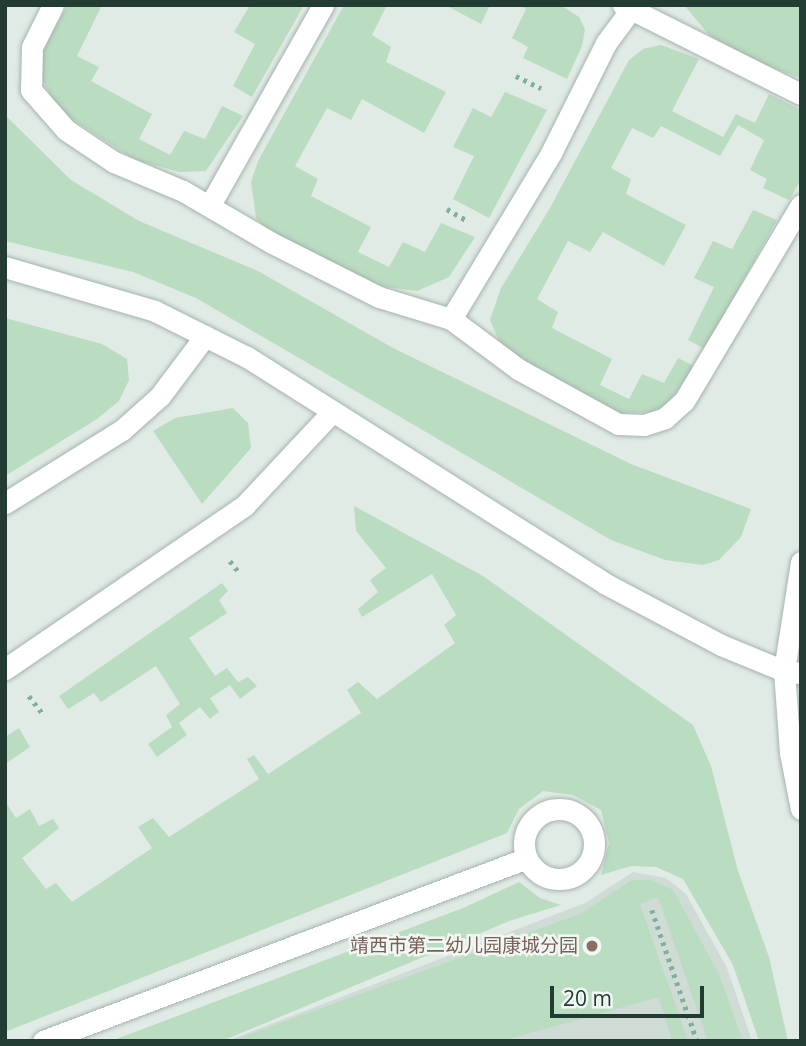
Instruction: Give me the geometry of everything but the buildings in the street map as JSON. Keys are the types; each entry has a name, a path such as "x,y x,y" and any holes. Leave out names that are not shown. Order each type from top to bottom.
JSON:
{"street":[{"path":"53,5 32,47 29,70 31,90 66,130 114,162 210,205 272,243 379,297 451,319 518,369 618,424 644,425 665,418 684,401 801,205"},
{"path":"210,205 323,5"},
{"path":"451,319 551,153 606,43 630,7 801,94"},
{"path":"5,267 155,311 205,336 279,376 604,583 720,645 792,672"},
{"path":"5,503 122,430 160,396 205,336"},
{"path":"5,669 245,505 332,412"},
{"path":"801,562 792,672 790,754 801,809"},
{"path":"43,1041 527,858"}],"path":[{"path":"652,911 697,1041"}],"shaded area":[{"name":"靖西市第二幼儿园康城分园","path":"633,872 666,878 686,894 727,968 752,1041 227,1041 585,903"}],"green space":[{"path":"68,5 102,5 77,56 99,67 91,81 152,114 139,139 170,155 184,131 205,139 222,106 243,116 206,171 180,172 135,160 73,120 53,102 41,76 42,51"},
{"path":"250,5 304,5 252,97 233,86 255,44 234,32"},
{"path":"344,5 387,5 372,35 391,47 386,62 446,92 424,133 362,99 351,120 327,108 295,166 318,179 311,196 371,227 358,252 389,267 403,242 425,252 441,223 475,237 449,277 417,291 379,286 272,234 256,218 251,182 258,161"},
{"path":"445,5 490,5 481,24"},
{"path":"520,5 561,5 579,17 585,29 582,46 567,79 523,58 528,47 512,38 526,9"},
{"path":"684,5 801,5 801,78 762,64 710,36"},
{"path":"661,45 699,59 672,111 723,137 736,114 755,123 769,94 801,110 801,180 789,200 763,188 767,179 750,170 764,140 738,125 720,156 661,126 653,138 632,128 611,168 631,179 626,194 686,225 664,266 603,232 590,252 568,241 537,299 558,312 552,328 612,359 600,385 629,399 642,374 664,383 678,358 696,367 666,405 652,412 616,413 524,362 499,341 490,320 501,288 550,208 629,60 643,49"},
{"path":"505,92 547,110 489,218 453,199 474,156 453,147 473,108 491,117"},
{"path":"5,115 71,180 139,221 258,271 393,348 631,464 751,509 741,537 719,560 703,565 665,560 611,540 196,298 133,272 5,241"},
{"path":"753,210 777,220 705,349 688,340 714,287 694,278 713,241 732,249"},
{"path":"5,318 102,344 127,359 129,380 119,401 97,419 5,476"},
{"path":"233,408 248,423 251,448 202,504 153,431 175,418"},
{"path":"354,506 483,576 693,725 711,766 738,871 769,957 788,1041 759,1041 733,965 683,879 656,867 631,866 601,875 609,843 601,810 573,795 543,791 519,809 507,833 5,1032 5,801 16,818 30,809 39,826 53,819 59,828 22,858 46,889 56,883 72,902 152,848 138,827 153,818 169,837 259,779 247,759 254,755 268,774 361,713 347,690 358,682 377,699 455,643 444,625 456,615 432,574 362,617 358,609 378,592 370,580 386,568 356,531"},
{"path":"222,583 228,591 219,600 227,613 189,638 215,676 227,668 238,682 248,677 257,686 240,699 230,685 210,698 219,712 210,719 200,707 179,723 187,735 157,757 148,744 172,727 166,715 180,704 156,666 101,702 94,693 68,709 59,696"},
{"path":"19,728 30,747 5,764 5,737"},
{"name":"靖西市第二幼儿园康城分园","path":"632,880 651,880 673,890 719,974 743,1041 708,1041 658,897 640,904 688,1041 672,1041 659,997 502,1041 231,1041 580,914"},
{"path":"519,882 540,898 561,905 512,920 222,1041 111,1041 463,908"}],"place":[{"name":"靖西市第二幼儿园康城分园","path":"592,946"}]}
